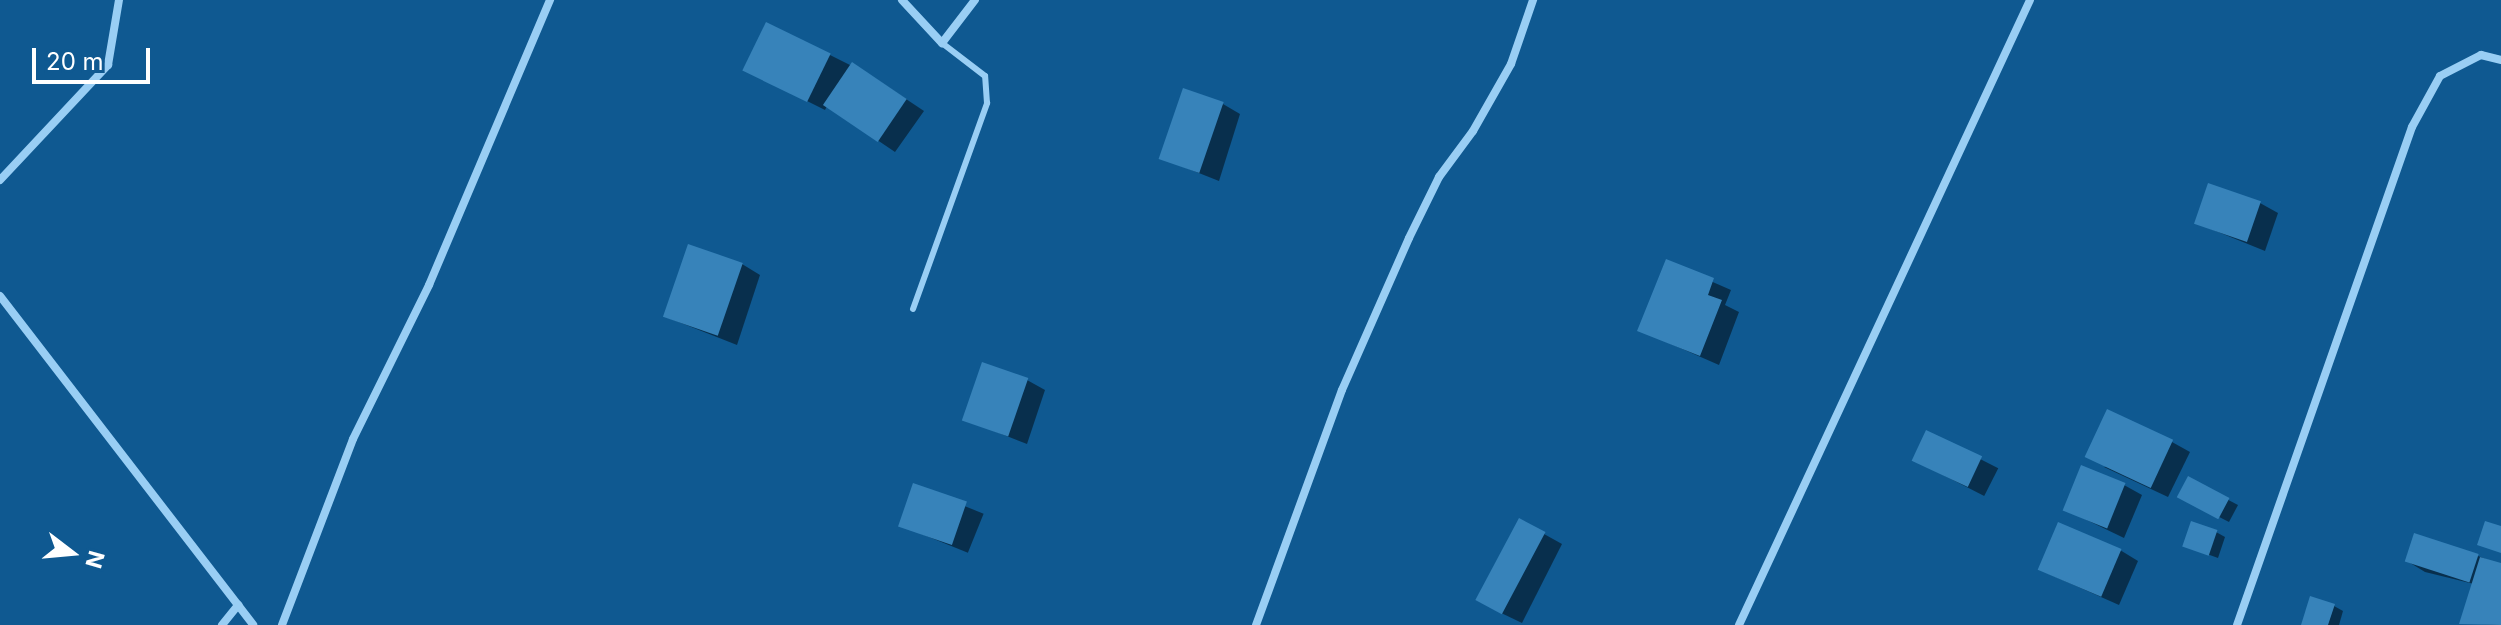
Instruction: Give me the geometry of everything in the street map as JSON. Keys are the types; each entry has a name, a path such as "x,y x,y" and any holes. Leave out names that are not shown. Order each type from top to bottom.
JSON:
{"street":[{"path":"0,180 108,65 119,0"},
{"path":"282,625 353,439 429,285 550,0"},
{"path":"902,0 942,43 975,0"},
{"path":"1256,625 1342,390 1392,275 1439,177 1473,131 1511,64 1533,0"},
{"path":"1739,625 2030,0"},
{"path":"2237,625 2412,127 2440,76 2481,55 2501,60"},
{"path":"0,296 253,625"},
{"path":"222,625 238,605"}],"lane":[{"path":"913,309 987,103 985,76 942,43"}],"building":[{"path":"766,22 831,54 807,102 742,71"},
{"path":"852,62 907,99 878,142 823,105"},
{"path":"1183,88 1224,102 1199,173 1159,159"},
{"path":"2208,183 2261,201 2247,242 2194,224"},
{"path":"688,244 743,263 718,336 663,317"},
{"path":"1666,259 1714,278 1708,295 1722,300 1700,356 1637,331"},
{"path":"982,362 1028,378 1008,437 962,421"},
{"path":"2107,409 2173,440 2151,488 2085,457"},
{"path":"1926,430 1982,456 1968,487 1912,461"},
{"path":"2081,465 2126,483 2107,528 2063,510"},
{"path":"2188,476 2229,498 2218,519 2177,497"},
{"path":"913,483 967,502 952,545 898,526"},
{"path":"1519,518 1545,532 1502,614 1475,600"},
{"path":"2191,521 2217,530 2209,556 2182,547"},
{"path":"2485,521 2501,526 2501,553 2477,545"},
{"path":"2058,522 2122,549 2101,597 2038,570"},
{"path":"2414,533 2479,554 2469,583 2405,562"},
{"path":"2480,557 2501,563 2501,625 2459,624"},
{"path":"2310,596 2335,604 2328,625 2301,625"}]}
